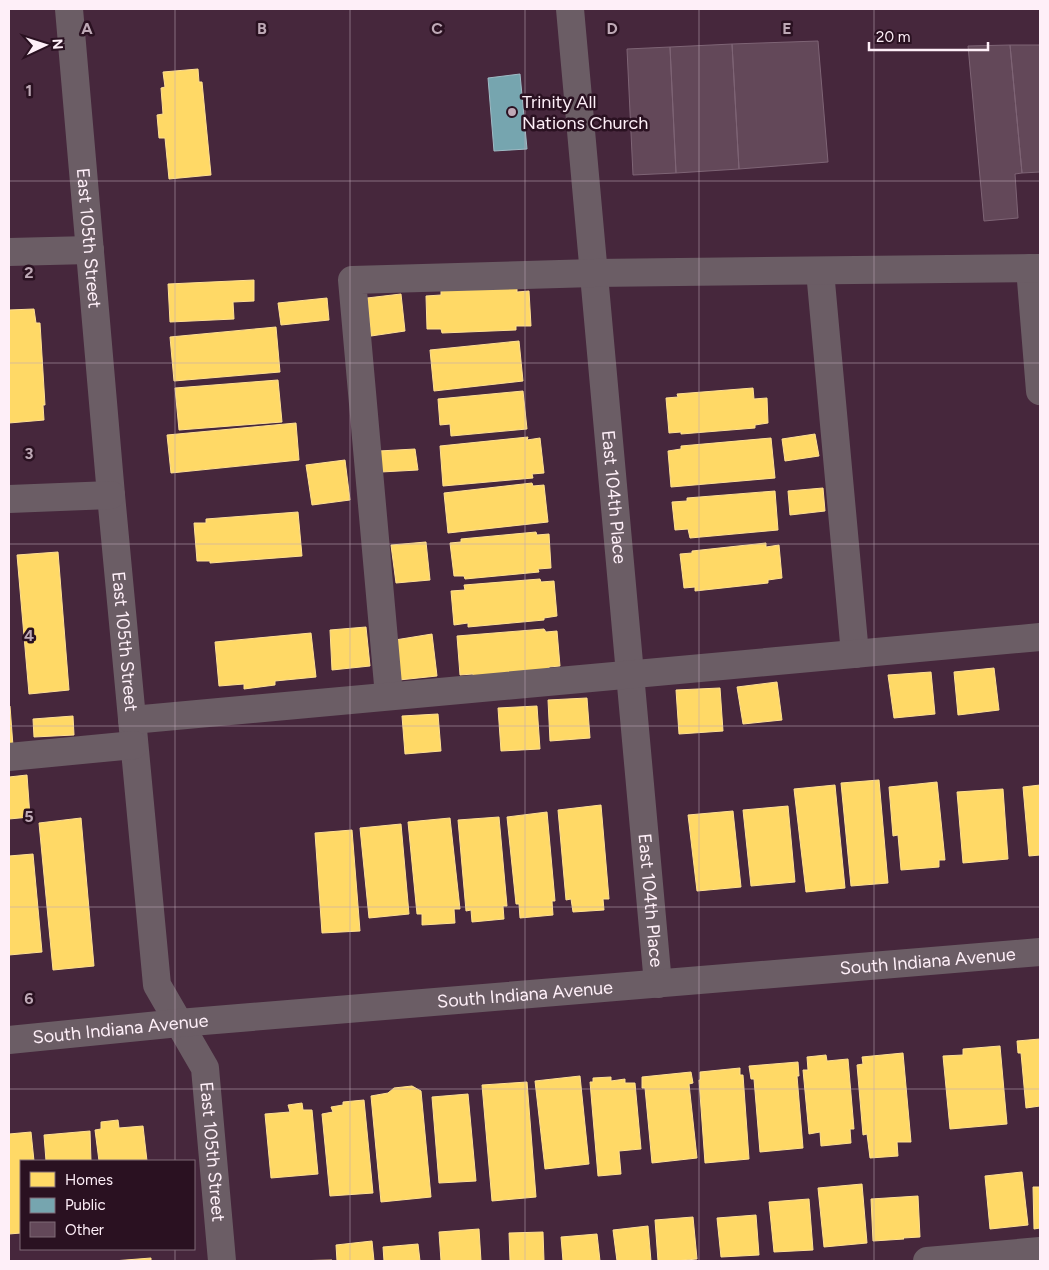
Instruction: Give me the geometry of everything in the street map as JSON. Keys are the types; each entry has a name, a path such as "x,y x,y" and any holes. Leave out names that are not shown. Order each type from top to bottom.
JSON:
{"street":[{"name":"East 105th Street","path":"69,9 111,495 157,985 205,1068 222,1261"},
{"name":"East 104th Place","path":"570,9 658,984"},
{"path":"9,252 90,250"},
{"path":"389,696 352,280 594,273 1035,268 1040,391"},
{"path":"820,271 855,654"},
{"path":"9,500 111,495"},
{"path":"9,757 133,733 389,696 1040,637"},
{"name":"South Indiana Avenue","path":"9,1040 179,1023 1040,952"},
{"path":"927,1261 1040,1251"}],"building: Homes":[{"path":"198,69 199,82 202,82 211,175 169,179 165,138 159,138 157,115 163,114 161,88 165,87 163,72"},
{"path":"254,280 254,301 233,302 234,319 170,322 168,284"},
{"path":"517,288 517,292 529,291 531,326 516,326 516,330 442,333 441,329 427,329 426,296 441,295 441,291"},
{"path":"401,294 405,331 371,336 367,298"},
{"path":"327,298 329,320 281,325 278,303"},
{"path":"34,309 36,323 40,323 45,405 43,405 44,420 9,423 9,310"},
{"path":"276,327 280,372 174,381 170,337"},
{"path":"519,341 523,381 434,391 430,350"},
{"path":"278,380 282,422 179,430 175,388"},
{"path":"753,388 754,399 767,398 768,423 755,425 755,428 681,434 681,432 669,433 666,398 678,397 677,394"},
{"path":"523,391 527,429 451,436 450,424 440,425 438,399"},
{"path":"296,423 299,460 171,473 167,435"},
{"path":"815,434 819,456 785,461 782,439"},
{"path":"528,437 527,440 540,438 544,473 532,474 533,478 443,486 440,446"},
{"path":"771,438 775,478 671,487 668,451 681,449 681,446"},
{"path":"415,449 418,470 381,472 379,451"},
{"path":"345,460 350,500 312,505 306,465"},
{"path":"532,483 533,486 544,485 548,522 448,533 444,493"},
{"path":"823,488 825,511 790,515 788,491"},
{"path":"775,491 778,530 690,538 688,529 675,530 672,502 687,501 687,498"},
{"path":"298,512 302,556 210,563 210,561 197,561 194,523 206,523 206,519"},
{"path":"536,532 537,535 549,534 551,568 538,569 539,572 465,579 464,576 454,576 450,543 461,542 461,539"},
{"path":"426,542 430,580 396,583 391,545"},
{"path":"766,543 766,547 779,545 782,578 768,580 768,583 695,591 695,587 684,588 680,554"},
{"path":"58,552 69,690 29,694 17,555"},
{"path":"540,579 541,582 554,581 557,616 544,618 544,620 468,627 468,623 454,625 451,591 465,590 464,585"},
{"path":"366,627 370,666 332,670 330,630"},
{"path":"544,629 546,632 557,631 560,666 549,667 549,671 473,677 473,674 460,675 457,636"},
{"path":"311,633 316,677 275,681 275,685 244,689 244,684 219,686 215,642"},
{"path":"432,634 437,676 399,680 395,640"},
{"path":"994,668 999,710 958,715 954,672"},
{"path":"931,672 935,714 894,718 888,675"},
{"path":"777,682 782,720 743,724 737,687"},
{"path":"720,688 723,731 679,734 676,690"},
{"path":"587,698 590,738 550,741 548,700"},
{"path":"10,706 13,746 9,746"},
{"path":"537,706 540,749 501,751 498,708"},
{"path":"438,714 441,751 405,754 402,716"},
{"path":"73,716 74,735 34,737 33,719"},
{"path":"27,775 30,817 9,819 9,777"},
{"path":"879,780 888,883 851,886 841,783"},
{"path":"937,782 945,860 939,860 939,867 901,870 898,835 893,836 889,787"},
{"path":"835,785 845,888 806,892 794,789"},
{"path":"1040,785 1040,855 1029,856 1023,787"},
{"path":"1003,789 1008,859 963,863 957,792"},
{"path":"601,805 609,899 603,899 604,910 573,912 571,899 566,900 558,810"},
{"path":"788,806 795,882 751,886 743,810"},
{"path":"733,811 741,887 697,891 688,815"},
{"path":"547,812 555,901 552,901 553,915 520,918 519,904 516,904 507,817"},
{"path":"499,817 507,906 503,906 504,919 472,922 471,910 466,911 458,820"},
{"path":"81,818 94,966 53,970 39,823"},
{"path":"450,818 460,909 454,909 455,923 422,925 422,914 417,914 408,822"},
{"path":"401,824 409,914 369,918 360,828"},
{"path":"352,830 360,931 322,933 315,833"},
{"path":"33,854 42,952 9,955 9,856"},
{"path":"1040,1039 1040,1106 1026,1108 1021,1053 1018,1053 1017,1041"},
{"path":"1000,1046 1007,1124 950,1129 943,1056 963,1055 963,1049"},
{"path":"903,1053 911,1142 897,1142 898,1156 870,1158 867,1134 863,1135 857,1065 863,1064 862,1057"},
{"path":"826,1055 827,1061 848,1059 854,1129 850,1129 851,1143 821,1146 820,1132 809,1134 803,1070 808,1070 807,1057"},
{"path":"798,1062 799,1076 797,1076 803,1148 760,1152 754,1079 751,1079 749,1066"},
{"path":"740,1068 740,1075 743,1075 749,1159 705,1163 700,1072"},
{"path":"691,1072 693,1083 689,1084 697,1158 652,1163 645,1088 642,1088 642,1077"},
{"path":"580,1076 589,1164 545,1169 535,1081"},
{"path":"611,1077 611,1081 625,1079 625,1083 635,1083 641,1149 619,1151 621,1174 598,1176 590,1082 593,1082 593,1078"},
{"path":"527,1082 536,1197 492,1201 482,1085"},
{"path":"412,1086 421,1091 431,1197 381,1202 371,1096 388,1093 394,1088"},
{"path":"468,1094 476,1181 439,1183 432,1097"},
{"path":"364,1100 373,1193 330,1196 322,1114 333,1112 331,1107 343,1105 343,1102"},
{"path":"302,1103 303,1110 312,1110 318,1174 271,1178 265,1114 290,1112 288,1105"},
{"path":"118,1120 119,1128 143,1126 147,1160 99,1160 95,1130 101,1129 101,1122"},
{"path":"90,1131 91,1160 46,1160 44,1135"},
{"path":"31,1132 34,1160 20,1160 20,1233 9,1234 9,1134"},
{"path":"1022,1172 1028,1225 990,1229 985,1176"},
{"path":"862,1184 867,1243 824,1247 818,1188"},
{"path":"1033,1187 1040,1187 1040,1228 1034,1229"},
{"path":"918,1196 920,1237 873,1241 871,1199"},
{"path":"809,1199 813,1250 774,1252 769,1202"},
{"path":"756,1215 759,1255 721,1257 717,1218"},
{"path":"693,1217 697,1259 658,1261 655,1220"},
{"path":"648,1226 651,1261 617,1261 613,1230"},
{"path":"479,1229 481,1261 441,1261 439,1232"},
{"path":"543,1232 544,1261 510,1261 509,1233"},
{"path":"597,1234 600,1261 563,1261 561,1237"},
{"path":"372,1241 374,1261 337,1261 336,1245"},
{"path":"418,1244 420,1261 384,1261 383,1247"},
{"path":"151,1258 151,1261 113,1261"},
{"path":"332,1260 332,1261 291,1261"}],"building: Public":[{"path":"520,74 527,149 494,151 488,78"}],"building: Other":[{"path":"818,41 828,162 739,169 732,44"},
{"path":"732,44 739,169 676,173 670,47"},
{"path":"1010,45 1040,45 1040,172 1022,173"},
{"path":"1010,45 1022,173 1015,174 1018,218 984,221 968,46"},
{"path":"670,47 676,173 633,175 627,49"}],"place":[{"name":"Trinity All Nations Church","path":"512,112"}]}
